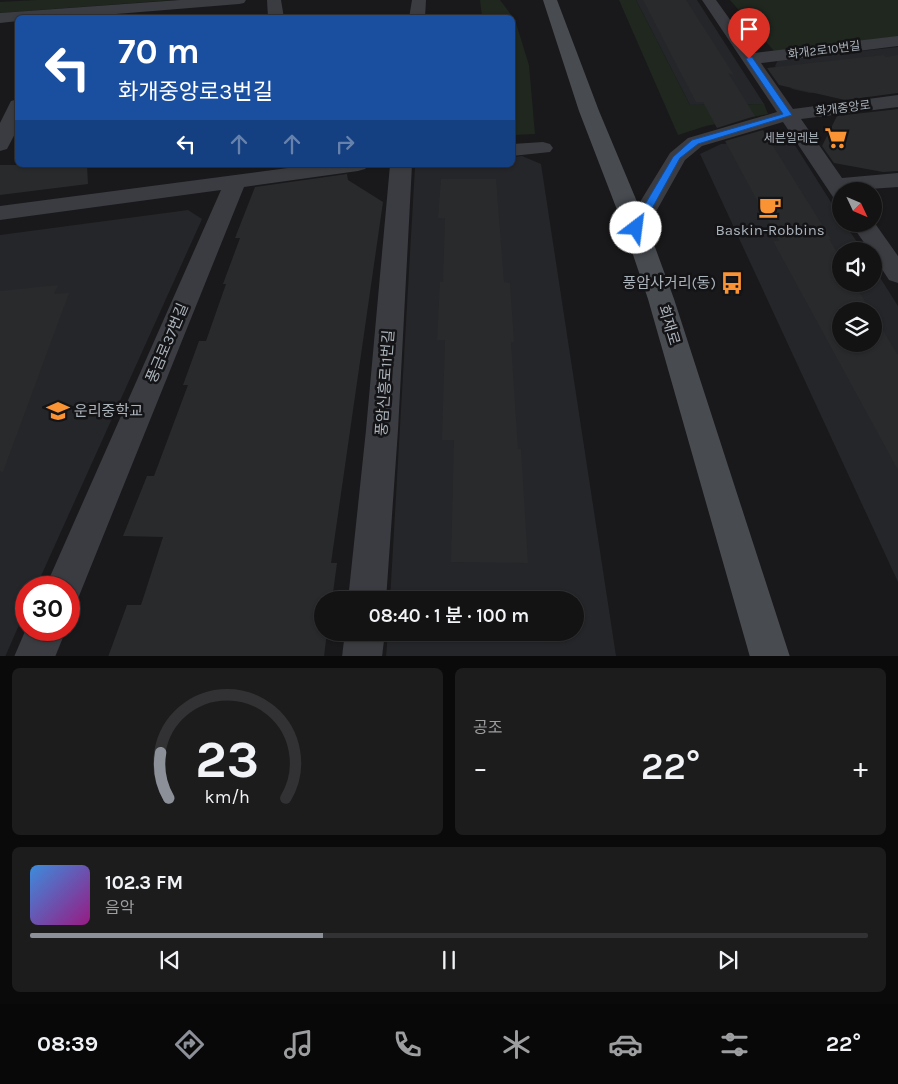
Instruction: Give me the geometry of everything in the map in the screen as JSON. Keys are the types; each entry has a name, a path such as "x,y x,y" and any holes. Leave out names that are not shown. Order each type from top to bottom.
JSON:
{"main road":[{"name":"회재로","path":"551,1 589,111 636,228 661,299 770,656"}],"street":[{"path":"84,15 168,12 239,0"},
{"path":"274,0 276,15"},
{"path":"417,15 419,0"},
{"path":"709,0 834,182"},
{"path":"0,18 15,17"},
{"name":"화개2로10번길","path":"749,59 898,42"},
{"name":"화개중앙로","path":"636,228 677,157 695,142 788,115 898,101"},
{"path":"0,144 15,112"},
{"path":"0,149 15,147"},
{"path":"515,150 543,148"},
{"path":"0,213 343,167"},
{"name":"풍암신흥로11번길","path":"368,591 382,430 401,167"},
{"path":"882,182 898,180"},
{"name":"풍금로37번길","path":"69,576 234,182"},
{"path":"869,232 898,274"},
{"path":"34,656 41,641"},
{"path":"362,656 364,641"}],"shaded area":[{"path":"36,0 174,0 0,13 0,2"},
{"path":"480,0 500,0 511,15 482,15"},
{"path":"619,0 636,0 690,105 764,104 768,114 706,126 678,135"},
{"path":"636,0 697,0 764,104 690,105"},
{"path":"730,0 898,0 898,37 774,51"},
{"path":"515,20 529,65 535,134 515,135"},
{"path":"898,47 898,82 810,93 792,89 775,66 778,60"},
{"path":"783,139 793,142 832,204 832,232 850,232 857,242 832,242 832,292 882,292 882,281 898,306 898,582 700,154 721,144"},
{"path":"522,156 541,164 616,656 386,656 387,641 584,641 584,591 391,591 415,167 515,167 515,157"},
{"name":"운리중학교","path":"188,210 202,219 41,576 15,576 15,634 5,656 0,656 0,235"}],"building":[{"path":"643,0 686,0 734,75 728,73 755,116 717,128 703,102 696,102"},
{"path":"883,55 886,57 898,55 898,93 845,100 779,85 767,68"},
{"path":"898,109 898,171 883,172 834,163 822,146 837,116"},
{"path":"763,130 831,239 829,239 832,244 832,292 859,292 865,302 832,302 832,349 773,241 779,241 725,141"},
{"path":"0,165 15,165 15,167 87,167 88,184 0,195"},
{"path":"347,174 348,180 383,202 331,563 337,563 333,591 314,591 314,641 326,641 324,656 108,656 127,605 141,605 163,537 123,536 147,476 154,476 188,385 183,385 199,341 206,341 226,284 223,284 240,238 235,238 255,187"},
{"path":"441,179 496,179 504,282 510,283 514,342 511,342 518,449 521,449 528,563 451,562 454,440 442,440 445,340 437,340 440,282 443,282 445,218 438,218"},
{"path":"58,285 54,294 69,293 3,472 0,471 0,291"},
{"path":"882,329 898,355 898,470 834,352 882,352"}],"place":[{"name":"세븐일레븐","path":"836,138"},
{"name":"Baskin-Robbins","path":"770,207"},
{"name":"풍암사거리(동)","path":"732,283"},
{"name":"운리중학교","path":"58,411"}],"route":[{"path":"636,228 677,157 695,142 788,115 749,59"}]}
